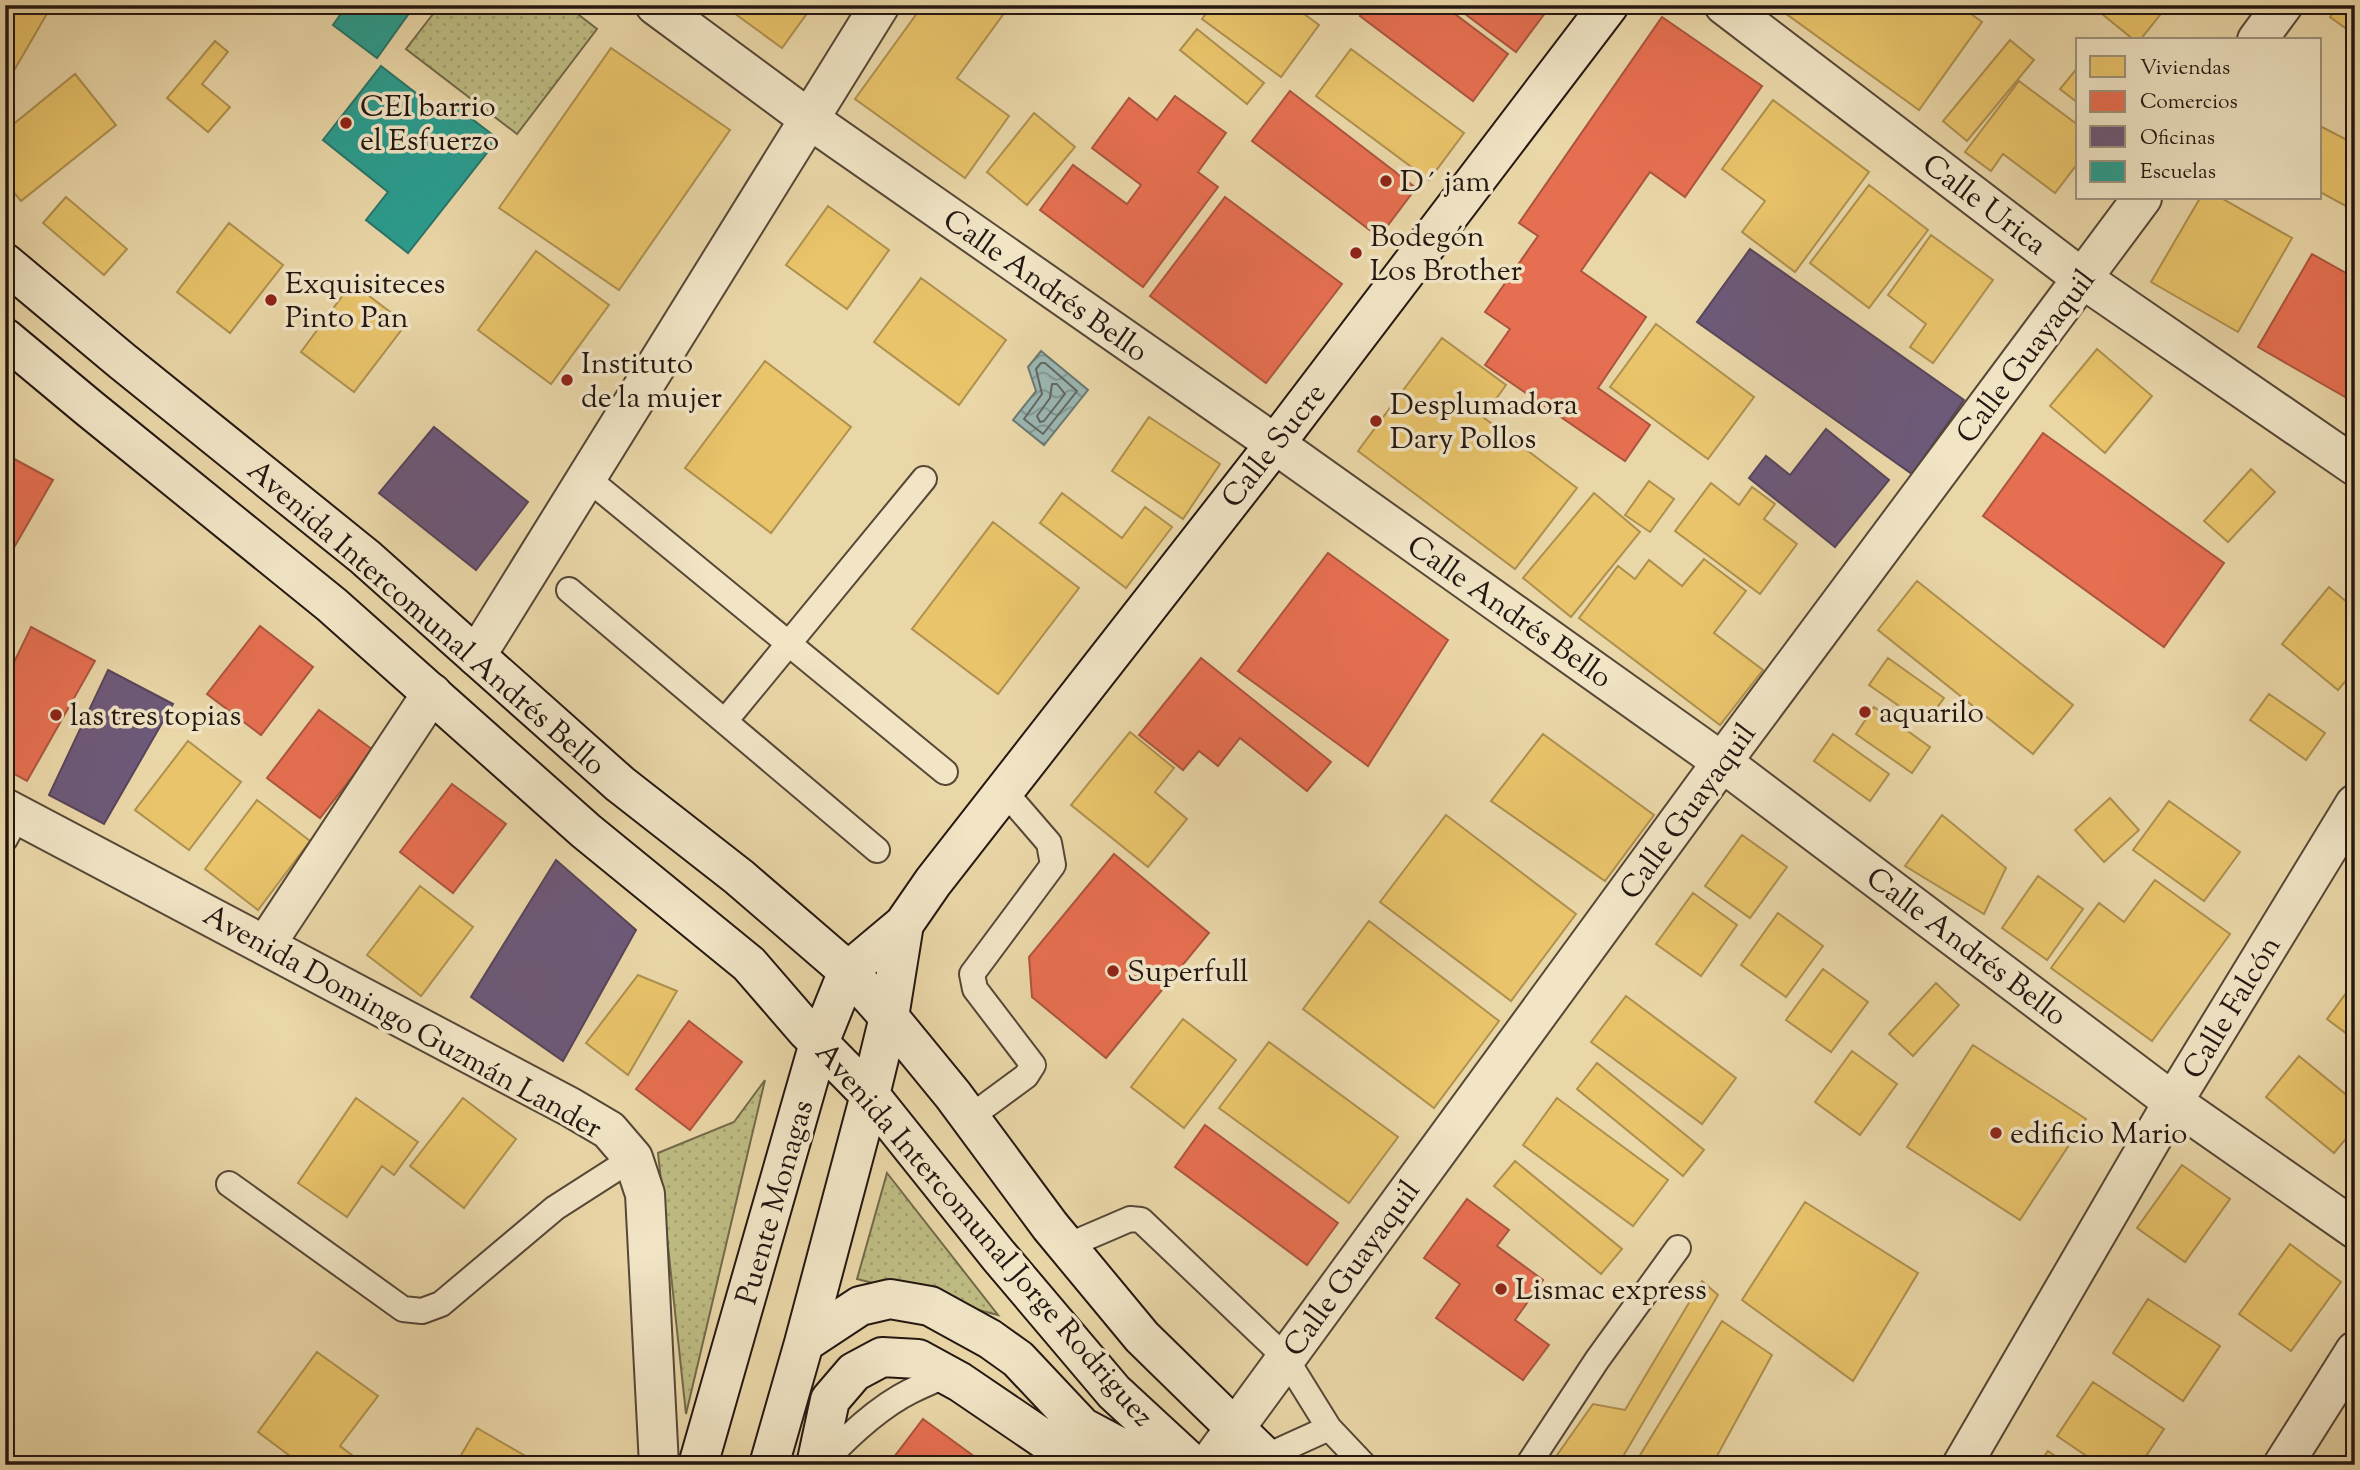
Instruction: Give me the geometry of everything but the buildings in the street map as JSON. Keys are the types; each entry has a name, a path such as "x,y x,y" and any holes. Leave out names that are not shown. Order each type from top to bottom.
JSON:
{"street":[{"name":"Calle Andrés Bello","path":"655,5 809,119 1275,444 1722,762 2173,1102 2355,1230"},
{"path":"476,656 880,5"},
{"name":"Calle Sucre","path":"933,882 1275,444 1609,5"},
{"name":"Calle Urica","path":"1724,5 2083,279 2355,466"},
{"path":"2258,38 2283,5"},
{"name":"Calle Guayaquil","path":"1208,1465 1722,762 2141,200"},
{"name":"Avenida Intercomunal Andrés Bello","path":"5,263 365,557 620,783 739,877 848,971"},
{"name":"Avenida Intercomunal Andrés Bello","path":"5,338 332,605 586,831 749,964 813,1037"},
{"path":"266,944 432,694"},
{"name":"Calle Falcón","path":"1962,1465 2173,1102 2355,804"},
{"name":"Avenida Domingo Guzmán Lander","path":"10,821 266,944 609,1130 633,1158 645,1195 659,1465"},
{"name":"Puente Monagas","path":"698,1465 813,1037 848,971 904,924 933,882"},
{"name":"Puente Monagas","path":"769,1465 870,1095 889,1017 904,924"},
{"name":"Avenida Intercomunal Jorge Rodriguez","path":"848,971 889,1017 1142,1338 1269,1461"},
{"name":"Avenida Intercomunal Jorge Rodriguez","path":"813,1037 870,1095 998,1255 1114,1392 1193,1465"},
{"path":"804,1343 860,1306 890,1299 930,1306 990,1339 1018,1359 1082,1427 1144,1460 1166,1465"},
{"path":"2283,1465 2355,1351"},
{"path":"818,1465 830,1400 854,1372 882,1357 918,1359 947,1375 1082,1465"}],"lane":[{"path":"587,478 945,772"},
{"path":"725,721 924,479"},
{"path":"569,590 877,850"},
{"path":"969,1118 1026,1076 1033,1065 975,989 972,974 1053,865 1049,843 1005,792"},
{"path":"229,1184 403,1309 422,1311 441,1304 555,1208 633,1158"},
{"path":"1067,1246 1130,1219 1141,1220 1285,1357 1329,1428 1364,1465"},
{"path":"1528,1465 1597,1360 1678,1248"},
{"path":"1269,1461 1329,1428"}],"shaded area":[{"path":"440,5 566,5 597,29 517,134 406,49"},
{"path":"765,1080 686,1414 658,1153 734,1122"},
{"path":"887,1173 998,1315 857,1279"}],"water":[{"path":"1041,351 1088,390 1044,445 1013,420 1036,391 1028,367"}],"place":[{"name":"CEI barrio el Esfuerzo","path":"346,123"},
{"name":"D´ jam","path":"1386,181"},
{"name":"Bodegón Los Brother","path":"1356,253"},
{"name":"Exquisiteces Pinto Pan","path":"271,300"},
{"name":"Instituto de la mujer","path":"567,380"},
{"name":"Desplumadora Dary Pollos","path":"1376,421"},
{"name":"aquarilo","path":"1865,712"},
{"name":"las tres topias","path":"56,715"},
{"name":"Superfull","path":"1113,971"},
{"name":"edificio Mario","path":"1996,1133"},
{"name":"Lismac express","path":"1501,1289"}]}
